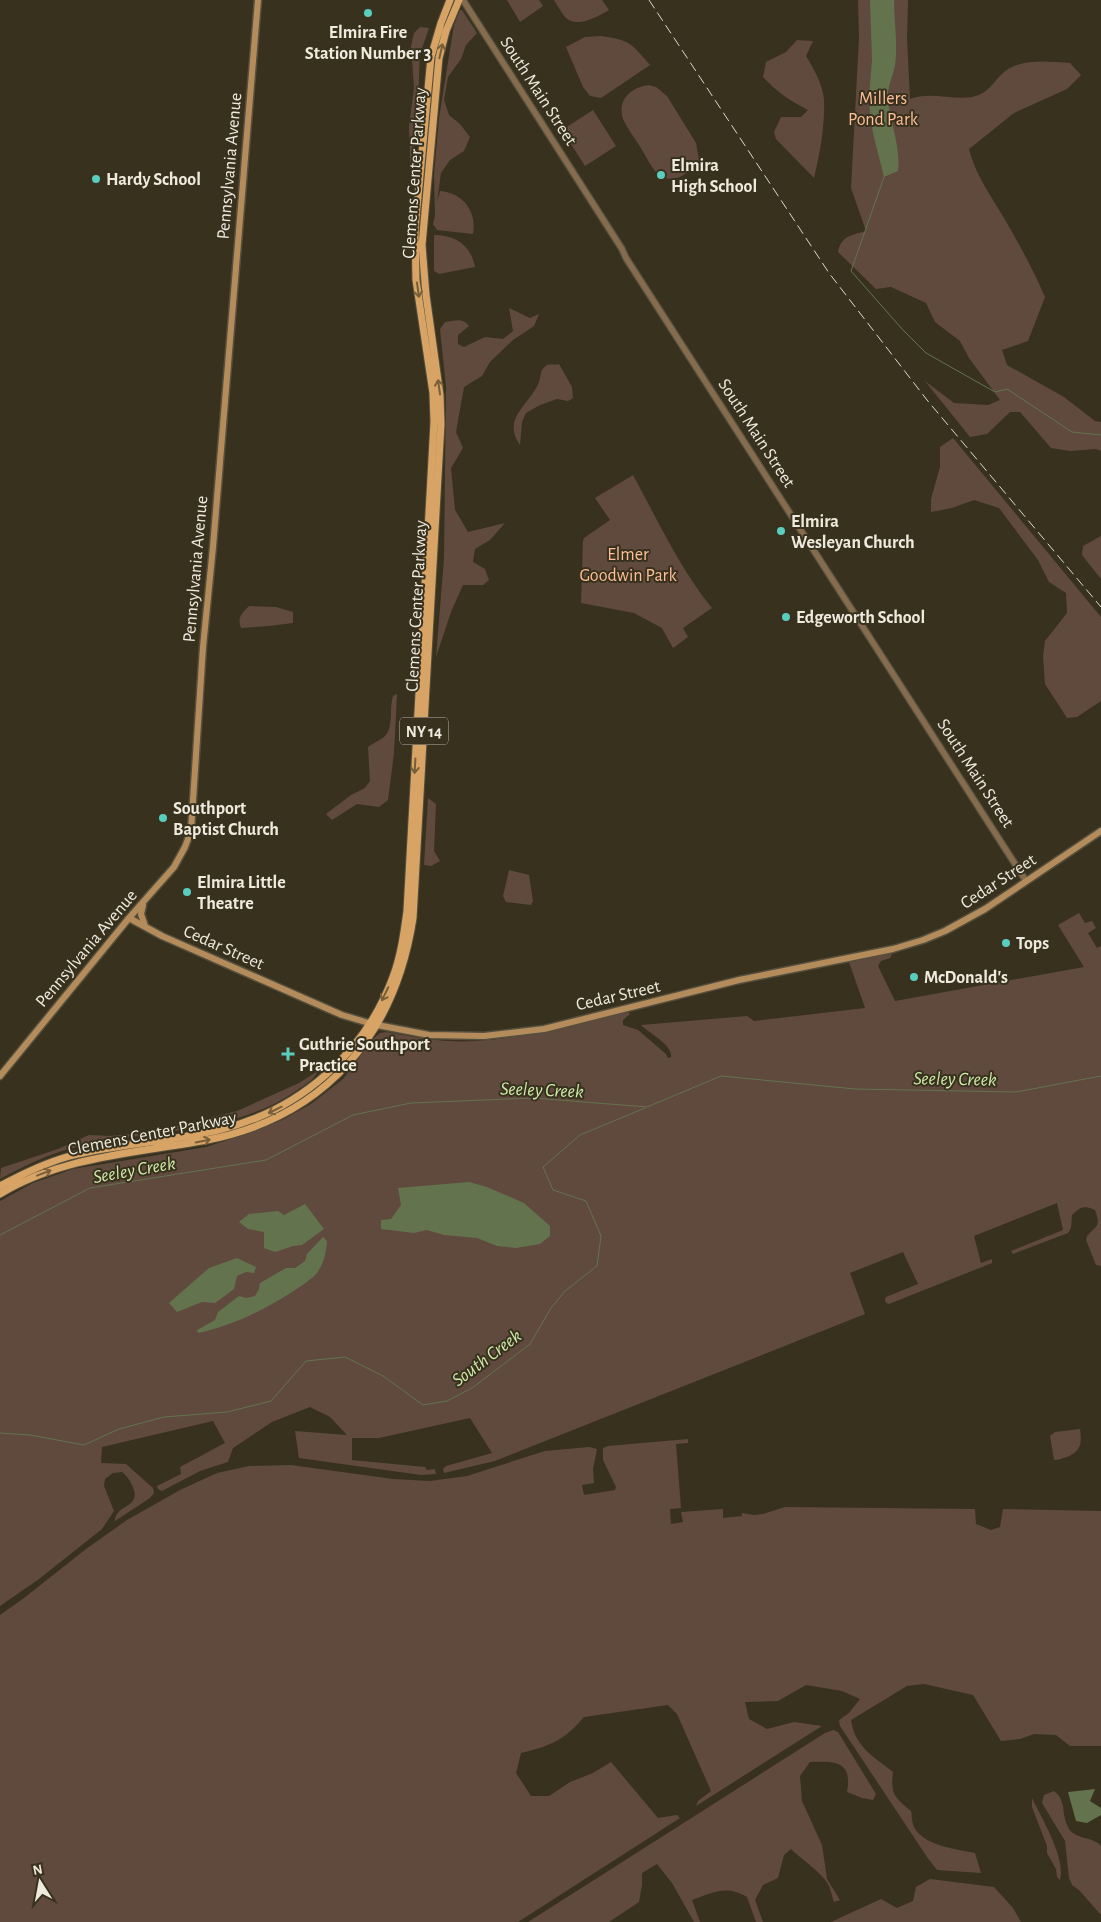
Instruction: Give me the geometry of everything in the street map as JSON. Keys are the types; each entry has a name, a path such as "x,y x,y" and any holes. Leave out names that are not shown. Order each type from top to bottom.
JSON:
{"main road":[{"name":"Pennsylvania Avenue","path":"0,1076 174,867 185,847 190,831 203,647 258,0"},
{"name":"Clemens Center Parkway","path":"0,1186 36,1168 70,1156 220,1130 260,1117 298,1097 320,1081 373,1024 397,966 407,911 434,422 433,393 416,280 415,230 431,57 450,0"},
{"name":"Clemens Center Parkway","path":"0,1194 32,1178 72,1163 222,1137 263,1124 295,1108 324,1088 354,1057 401,975 410,940 413,918 441,424 440,395 425,288 422,245 437,73 442,45 459,0"},
{"name":"Cedar Street","path":"130,918 228,966 333,1011 373,1024 429,1035 484,1036 544,1028 739,980 893,949 923,940 946,931 985,909 1101,831"},
{"path":"143,903 141,914 146,927"}],"street":[{"name":"South Main Street","path":"464,0 626,258 1026,881"}],"green space":[{"path":"507,0 539,0 543,6 520,22"},
{"path":"554,0 602,0 609,10 587,21 575,22 565,17"},
{"name":"Millers Pond Park","path":"858,0 908,0 907,38 910,99 927,96 962,98 979,95 987,90 1008,69 1023,63 1070,63 1081,75 1067,89 1014,113 969,149 979,176 1036,276 1045,297 1028,341 1002,350 1007,365 1064,397 1095,421 1101,422 1101,451 1096,449 1070,451 1051,448 1020,412 1010,412 987,434 970,437 925,381 954,403 988,405 1000,400 969,358 960,341 935,322 926,303 891,287 876,289 838,252 844,239 866,231 851,188 859,38"},
{"path":"460,10 462,10 477,33 466,45 461,59 448,77 444,100 449,115 460,124 470,137 464,151 450,160 441,173 437,202 440,191 448,192 462,199 473,218 473,234 437,230 433,224 435,216 434,175 439,118 454,25"},
{"path":"420,27 429,28 420,54 411,177 409,126 414,88 411,46 414,33"},
{"path":"601,36 624,41 634,47 650,65 601,98 590,96 583,87 566,47 585,37"},
{"path":"797,40 813,41 806,56 820,83 824,100 822,139 814,178 776,139 774,132 781,117 801,117 808,110 784,96 763,77 766,62 786,52"},
{"path":"649,85 656,87 667,96 696,143 699,160 685,174 673,179 661,176 655,171 623,119 622,106 627,96 636,88"},
{"path":"593,110 616,146 585,166 562,130"},
{"path":"434,235 449,237 461,243 470,253 475,267 439,274 434,271"},
{"path":"509,308 530,318 539,314 534,326 513,340 490,362 482,376 464,387 456,432 463,448 451,468 455,510 468,532 505,523 490,540 475,549 473,562 485,569 489,580 483,585 463,585 451,612 436,657 444,559 446,387 440,329 445,322 458,320 467,323 469,326 458,335 458,344 464,347 485,337 503,339 513,331"},
{"path":"559,364 572,387 573,398 568,401 557,399 540,405 526,413 522,422 520,445 515,435 515,419 535,390 543,368 547,365"},
{"path":"953,438 1101,617 1101,701 1077,717 1067,718 1045,684 1043,656 1045,641 1067,613 1066,593 1049,582 1038,560 999,508 974,500 952,508 931,512 931,499 940,467 940,447"},
{"name":"Elmer Goodwin Park","path":"633,475 679,560 712,608 683,628 688,637 673,648 662,628 634,613 581,603 584,538 610,520 595,498"},
{"path":"1101,536 1101,579 1082,555 1083,546"},
{"path":"249,606 276,607 293,612 293,623 241,628 240,618"},
{"path":"397,694 394,753 388,800 379,807 357,804 332,820 326,814 351,795 365,788 370,781 368,747 388,732 393,696"},
{"path":"428,798 436,804 434,851 440,861 431,866 424,865"},
{"path":"509,870 529,875 533,901 531,905 506,902 503,896"},
{"path":"1079,913 1085,923 1092,921 1096,928 1088,933 1097,948 1101,946 1101,1266 1096,1265 1086,1240 1087,1236 1096,1227 1098,1220 1095,1210 1085,1207 1072,1215 1071,1228 1068,1233 1013,1254 1011,1251 1063,1230 1057,1203 974,1236 981,1263 992,1259 992,1263 889,1304 886,1303 886,1297 918,1284 903,1252 850,1273 865,1314 495,1461 444,1473 443,1469 446,1466 492,1453 470,1418 379,1438 352,1438 352,1460 425,1467 427,1470 435,1469 436,1474 421,1475 299,1458 295,1431 347,1435 330,1417 310,1407 272,1422 233,1448 228,1462 200,1471 162,1491 157,1486 181,1474 180,1467 225,1443 213,1421 102,1447 101,1463 126,1464 153,1488 154,1493 150,1498 115,1521 116,1515 132,1502 134,1493 130,1481 124,1473 113,1473 105,1479 104,1486 114,1511 102,1529 39,1579 0,1606 0,1201 33,1183 73,1169 206,1147 282,1120 311,1104 343,1079 374,1038 380,1033 386,1032 443,1041 478,1041 535,1033 628,1012 630,1014 623,1020 623,1025 638,1030 666,1054 668,1058 671,1057 671,1053 665,1044 641,1025 747,1016 754,1021 865,1008 849,962 890,953 892,955 890,958 881,961 878,966 895,1001 1084,967 1058,925"},
{"path":"318,1071 311,1080 296,1091 269,1106 241,1117 212,1125 92,1144 62,1151 0,1179 1,1168 58,1149 89,1135 110,1136 156,1131 237,1111 299,1083"},
{"path":"1080,1429 1081,1439 1078,1449 1067,1457 1054,1460 1050,1436 1055,1432"},
{"path":"688,1439 688,1443 676,1444 681,1508 670,1509 671,1524 683,1522 681,1512 723,1509 723,1518 742,1516 742,1513 763,1514 785,1507 975,1509 976,1524 991,1530 1000,1527 1003,1509 1101,1511 1101,1746 1070,1746 1056,1735 1034,1734 1020,1739 1001,1741 973,1695 924,1684 907,1686 851,1720 856,1737 861,1744 872,1756 893,1772 893,1791 897,1799 911,1811 913,1825 919,1833 925,1839 941,1846 975,1853 981,1873 937,1870 840,1726 839,1720 849,1713 860,1699 842,1691 806,1685 778,1701 745,1702 749,1719 767,1729 794,1722 822,1726 696,1806 698,1801 711,1791 677,1714 668,1705 584,1717 563,1737 549,1745 521,1753 516,1773 531,1796 549,1796 570,1782 593,1773 611,1762 658,1818 677,1815 680,1818 518,1922 0,1922 0,1615 127,1520 180,1490 217,1473 249,1466 291,1465 393,1479 430,1481 467,1476 545,1451 589,1447 597,1449 593,1469 594,1483 582,1485 584,1495 615,1490 616,1487 603,1460 603,1448"},
{"path":"833,1730 838,1732 876,1794 873,1800 847,1792 847,1774 844,1768 834,1763 810,1762 800,1776 802,1801 822,1845 827,1879 840,1900 834,1902 826,1881 791,1849 784,1855 778,1878 763,1885 755,1900 763,1922 756,1922 747,1897 733,1891 720,1891 692,1900 700,1922 694,1922 672,1883 657,1864 642,1873 639,1902 609,1922 528,1922 825,1733"},
{"path":"1054,1791 1061,1799 1066,1822 1071,1831 1101,1846 1101,1915 1079,1890 1072,1885 1069,1878 1065,1841 1042,1803 1044,1795"},
{"path":"1032,1798 1047,1827 1060,1861 1060,1880 1047,1853 1047,1846 1032,1807"},
{"path":"930,1879 994,1887 1013,1908 1021,1922 831,1922 881,1899 897,1908 913,1901 916,1887"}],"shaded area":[{"path":"870,0 894,0 896,57 888,90 888,99 899,162 898,171 884,177 870,113 869,97 872,60"},
{"path":"469,1182 487,1187 524,1203 550,1226 550,1236 540,1244 516,1248 497,1246 477,1238 444,1235 427,1230 414,1233 381,1229 381,1220 391,1219 401,1205 398,1188"},
{"path":"305,1204 324,1229 302,1245 275,1252 264,1248 264,1232 248,1229 239,1222 249,1214 278,1211 284,1215"},
{"path":"323,1237 327,1241 323,1262 317,1273 307,1282 278,1301 256,1312 234,1322 198,1333 197,1330 215,1320 218,1312 239,1296 246,1298 255,1296 260,1283 286,1268 295,1268 305,1261 307,1254"},
{"path":"237,1258 256,1267 254,1273 246,1272 237,1276 234,1289 215,1303 202,1302 177,1312 169,1303 209,1268"},
{"path":"1095,1789 1090,1801 1101,1808 1101,1815 1087,1823 1076,1821 1068,1792"}],"waterway":[{"path":"884,177 851,271 926,353 995,392 1007,389 1072,432 1101,435"},
{"name":"Seeley Creek","path":"0,1235 90,1188 266,1160 353,1115 411,1103 534,1098 647,1107 721,1076 855,1089 1016,1092 1101,1076"},
{"name":"South Creek","path":"0,1433 30,1435 84,1445 119,1429 164,1417 227,1412 271,1401 306,1361 345,1357 383,1376 423,1405 447,1401 472,1388 530,1344 551,1308 565,1291 597,1266 601,1236 586,1201 553,1190 543,1167 580,1135 645,1108"}],"railway":[{"path":"649,0 829,273 927,400 1101,607"}],"place":[{"name":"Elmira Fire Station Number 3","path":"368,13"},
{"name":"Elmira High School","path":"661,175"},
{"name":"Hardy School","path":"96,179"},
{"name":"Elmira Wesleyan Church","path":"781,531"},
{"name":"Edgeworth School","path":"786,617"},
{"name":"Southport Baptist Church","path":"163,818"},
{"name":"Elmira Little Theatre","path":"187,892"},
{"name":"Tops","path":"1006,943"},
{"name":"McDonald's","path":"914,977"},
{"name":"Guthrie Southport Practice","path":"288,1054"}]}
